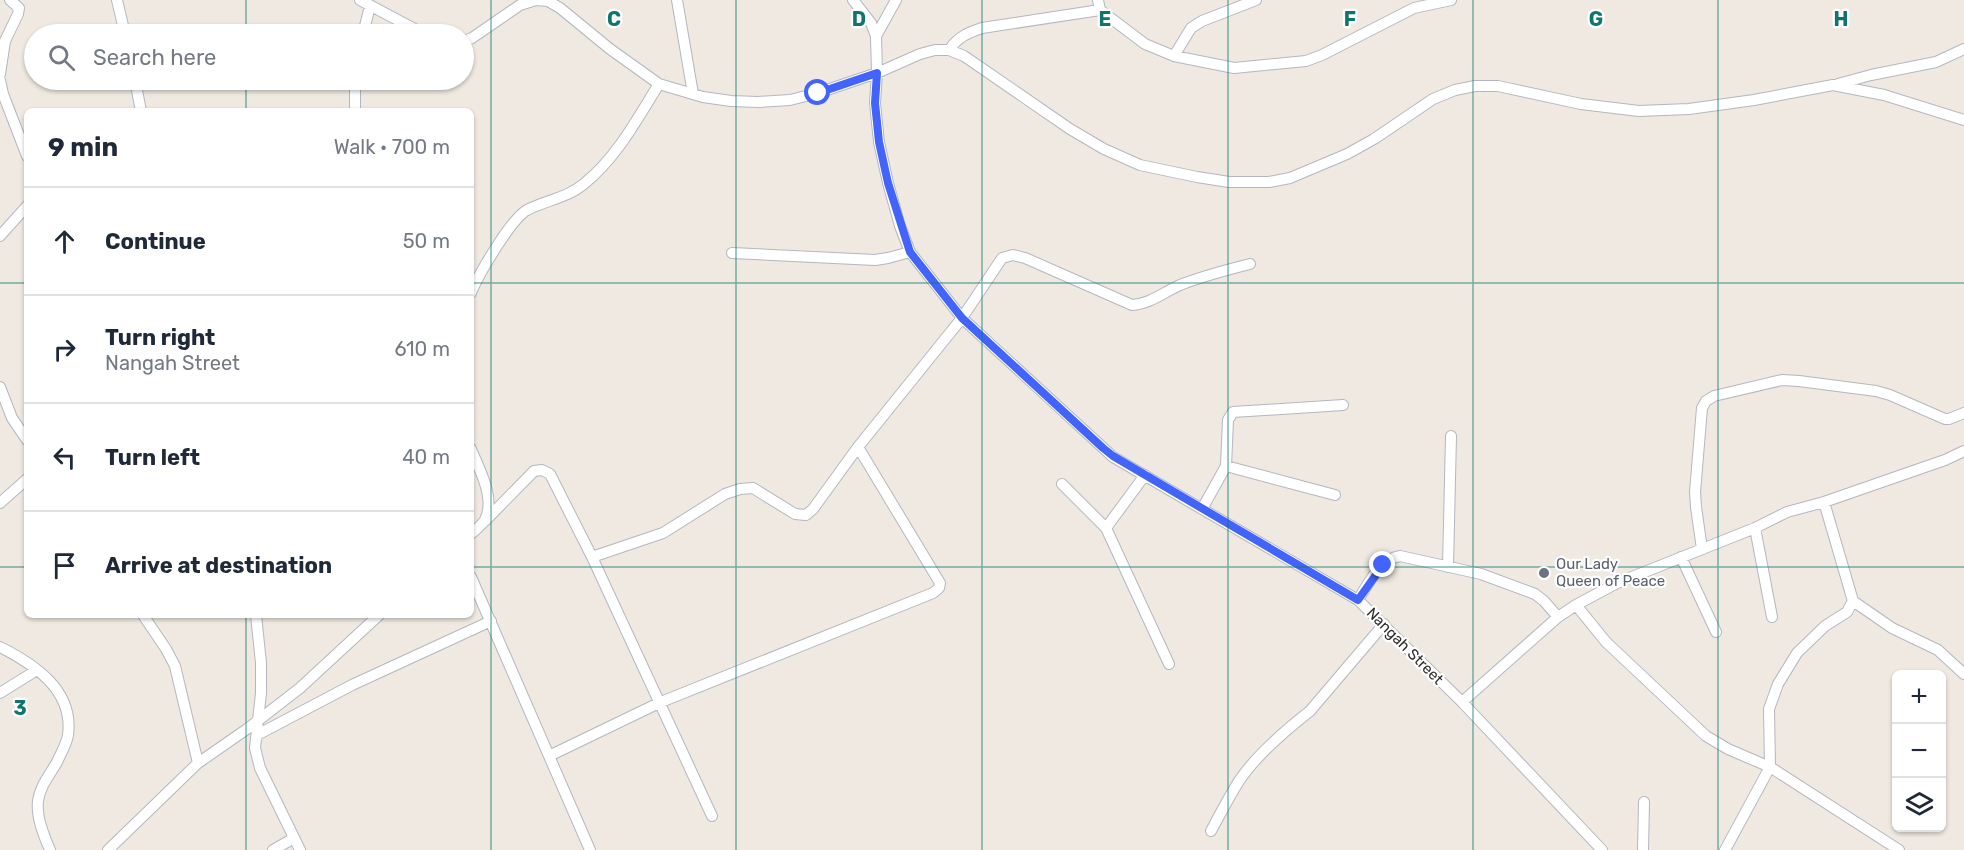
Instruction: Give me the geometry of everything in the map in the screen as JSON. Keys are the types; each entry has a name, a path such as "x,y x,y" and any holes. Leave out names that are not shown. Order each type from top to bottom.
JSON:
{"street":[{"path":"0,74 5,41 19,8 10,0"},
{"path":"117,0 123,24"},
{"path":"474,37 520,5 536,0 548,1 659,84 693,94 730,101 758,102 790,100 818,93 877,73 920,54 935,50 949,50 964,57 1070,129 1104,149 1140,165 1229,182 1269,182 1290,178 1347,154 1374,139 1433,99 1455,90 1475,86 1498,86 1608,109 1639,111 1689,109 1754,100 1833,85 1936,62 1964,49"},
{"path":"677,0 693,94"},
{"path":"853,0 871,23 876,36"},
{"path":"876,36 896,0"},
{"path":"1174,56 1191,28 1202,21 1256,0"},
{"path":"949,50 957,39 966,33 982,28 1099,5 1145,44 1174,56 1234,68 1306,61 1414,8 1450,0"},
{"path":"364,24 365,3 404,24"},
{"name":"Nangah Street","path":"876,36 875,103 879,142 888,183 910,252 962,318 1103,448 1145,476 1358,600 1462,702 1602,850"},
{"path":"1870,92 1868,86 1871,75"},
{"path":"0,80 3,94 24,148"},
{"path":"474,278 516,219 526,211 571,193 605,164 624,140 659,84"},
{"path":"1833,85 1870,92 1964,120"},
{"path":"137,90 140,108"},
{"path":"355,90 355,108"},
{"path":"0,236 24,209"},
{"path":"732,253 875,260 910,252"},
{"path":"592,557 663,532 725,494 740,489 753,488 795,514 806,515 962,318 1002,258 1013,255 1024,258 1132,305 1141,304 1207,275 1250,264"},
{"path":"1702,549 1695,492 1702,408 1706,401 1714,396 1782,380 1799,381 1876,391 1949,420 1964,413"},
{"path":"0,387 12,417 24,435"},
{"path":"1202,509 1226,466 1228,420 1233,412 1343,405"},
{"path":"1448,567 1451,436"},
{"path":"549,756 661,702 875,617 933,593 939,588 940,583 858,447"},
{"path":"1462,702 1558,617 1617,583 1755,528 1787,512 1824,502 1945,460 1964,451"},
{"path":"474,457 489,505 484,520"},
{"path":"1226,466 1335,495"},
{"path":"474,531 534,471 542,470 550,474 661,702 712,816"},
{"path":"1106,528 1145,476"},
{"path":"0,503 24,481"},
{"path":"1062,484 1106,528 1168,664"},
{"path":"1824,502 1853,601 1892,628 1938,650 1964,674"},
{"path":"1755,528 1772,617"},
{"path":"1358,600 1390,558 1400,556 1481,574 1535,594 1558,617"},
{"path":"1681,557 1716,632"},
{"path":"474,585 590,850"},
{"path":"1725,850 1770,767 1769,709 1778,684 1797,652 1825,626 1847,612 1853,601"},
{"path":"1576,605 1606,642 1706,736 1728,749 1770,767 1899,850"},
{"path":"145,618 175,666 198,763"},
{"path":"256,618 261,663 261,693 255,748 260,768 300,850"},
{"path":"108,850 198,763 300,688 376,618"},
{"path":"257,735 352,685 490,621"},
{"path":"1211,831 1250,767 1296,720 1310,711 1384,624"},
{"path":"0,647 22,658 49,680 60,693 68,714 68,736 57,762 41,788 38,802 39,817 50,850"},
{"path":"0,693 37,670"},
{"path":"1643,850 1644,802"},
{"path":"273,850 294,838"}],"place":[{"name":"Our Lady Queen of Peace","path":"1544,573"}],"route":[{"path":"818,93 877,73 875,103 879,142 900,226 910,252 962,318 1103,448 1358,600 1383,565"}]}
